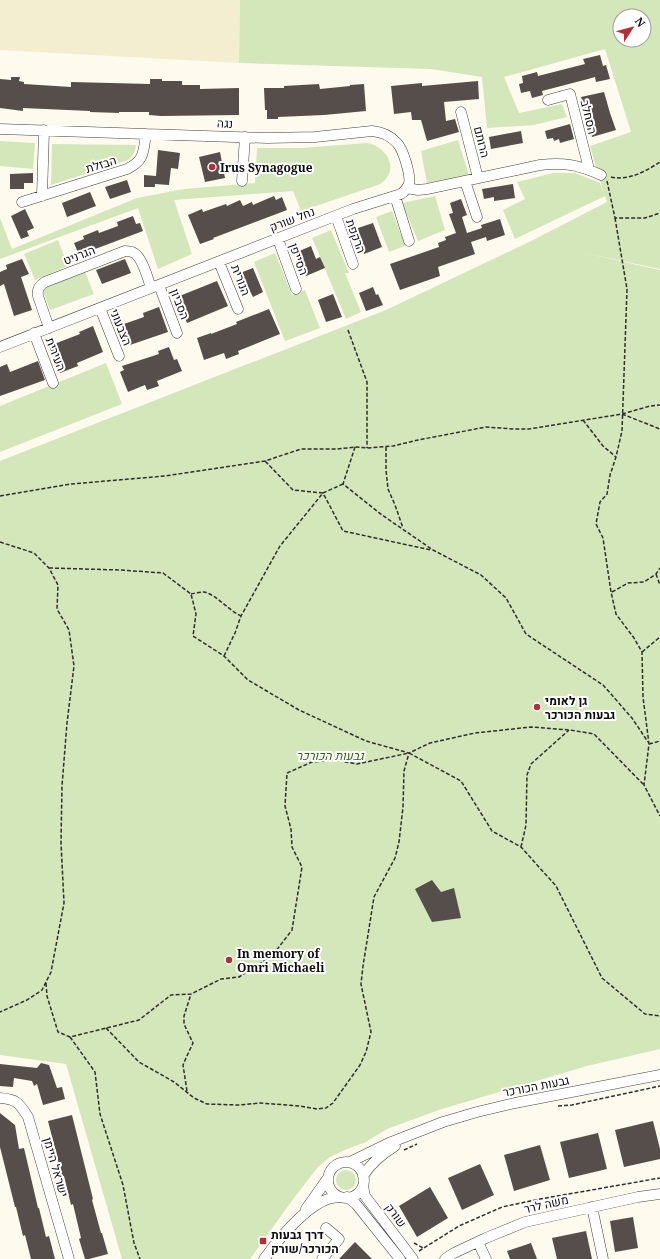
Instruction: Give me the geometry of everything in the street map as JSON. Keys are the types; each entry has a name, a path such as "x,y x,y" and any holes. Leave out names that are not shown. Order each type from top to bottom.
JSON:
{"street":[{"name":"הסחלב","path":"548,100 570,94 589,169"},
{"name":"הרותם","path":"461,112 478,178"},
{"name":"נגה","path":"0,129 294,138 372,130 388,135 400,147 403,153 409,178 409,185 407,188"},
{"path":"42,196 44,130"},
{"name":"הבזלת","path":"22,202 127,169 140,160 146,134"},
{"path":"242,181 245,137"},
{"path":"407,188 418,190 427,189 554,163 589,169 603,175"},
{"path":"464,181 477,217"},
{"name":"נחל שורק","path":"0,347 367,204 401,194 407,188"},
{"path":"395,196 409,242"},
{"name":"הרקפת","path":"336,216 353,264"},
{"name":"הסייפן","path":"278,239 296,289"},
{"name":"הגרניט","path":"49,328 37,290 39,286 45,282 125,251 137,254 155,286"},
{"name":"הנורית","path":"219,262 238,309"},
{"name":"הסביון","path":"155,286 177,333"},
{"name":"הצבעוני","path":"100,308 119,356"},
{"name":"העירית","path":"34,334 53,383"},
{"name":"גבעות הכורכר","path":"350,1162 389,1143 443,1122 484,1110 660,1075"},
{"name":"ישראל היימן","path":"0,1098 15,1100 21,1105 28,1117 69,1259"},
{"name":"גבעות הכורכר","path":"363,1181 369,1166 378,1157 419,1132"},
{"path":"264,1259 284,1234 300,1218 318,1205 328,1199 344,1197 357,1194 363,1181 358,1167 350,1162 335,1165 329,1173 328,1178 328,1183 332,1191 344,1197"},
{"path":"300,1218 328,1178"},
{"name":"שורק","path":"363,1181 365,1196 412,1258"},
{"name":"משה לרר","path":"445,1259 454,1253 525,1222 660,1194"},
{"name":"שורק","path":"344,1197 356,1204 400,1259"},
{"path":"592,1207 603,1259"},
{"path":"322,1259 339,1239 326,1228"},
{"path":"478,1242 486,1259"}],"path":[{"path":"603,175 615,178 626,178 646,170 660,162"},
{"path":"603,175 610,190 627,289 622,431 610,475 607,494 600,502 596,524 603,538 611,592 616,614 634,638 642,652 642,697 649,744 644,785"},
{"path":"614,218 645,218 660,213"},
{"path":"348,330 367,382 367,448"},
{"path":"0,496 70,484 165,476 265,461 301,449 386,447 486,427 514,430 529,429 622,414 660,404"},
{"path":"622,414 660,430"},
{"path":"583,420 604,446 616,457"},
{"path":"224,656 241,616 280,546 323,493 343,484 356,447"},
{"path":"386,447 388,489 403,529"},
{"path":"265,461 293,490 323,493"},
{"path":"343,484 433,550 481,575 506,598 526,634 603,685 632,718 649,744"},
{"path":"323,493 343,531 433,550"},
{"path":"0,542 34,553 49,568 58,585 57,609 69,630 74,666 67,723 62,786 61,843 64,903 52,972 42,990 27,1000 0,1012"},
{"path":"49,568 163,573 191,594 196,614 193,636 224,656 248,680 299,710 366,741 408,753 461,781 492,831 521,847 556,886 602,978 645,1014 660,1016"},
{"path":"611,592 628,583 644,582 656,574 660,568"},
{"path":"656,574 660,585"},
{"path":"191,594 203,592 214,596 233,613 241,616"},
{"path":"642,652 660,637"},
{"path":"70,1037 139,1020 172,995 191,994 221,979 239,977 272,956 292,930 302,868 292,847 291,829 285,806 287,773 312,762 335,760 357,764 408,753 430,743 475,733 531,727 570,730 594,734 644,785 660,816"},
{"path":"521,847 526,825 527,775 531,764 570,730"},
{"path":"649,744 660,741"},
{"path":"106,1028 139,1062 174,1082 194,1098 207,1104 239,1105 260,1103 300,1106 317,1109 326,1108 333,1103 360,1065 366,1052 371,1032 361,984 374,897 395,858 398,847 403,807 404,771 408,753"},
{"path":"46,983 47,996 58,1032 70,1037 95,1072 100,1114 123,1185 134,1244 140,1259"},
{"path":"187,1092 183,1065 193,1043 184,1024 184,1016 191,994"},
{"path":"552,1106 572,1105 660,1086"},
{"path":"403,1151 416,1144"},
{"path":"412,1258 423,1248 459,1226 502,1207 660,1178"},
{"path":"416,1244 423,1248"}],"shaded area":[{"path":"0,0 240,0 239,63 0,50"}],"green space":[{"name":"גבעות הכורכר","path":"240,0 660,0 660,269 580,252 660,270 660,1049 587,1066 442,1109 387,1129 364,1143 330,1157 317,1168 250,1259 122,1259 66,1064 0,1055 0,461 386,310 531,241 607,202 605,196 515,239 503,210 525,199 517,182 553,173 575,173 600,183 604,194 590,146 631,132 605,49 504,77 519,113 562,104 567,117 534,125 487,128 482,77 431,69 239,63"},
{"path":"458,140 469,175 427,183 421,151"},
{"path":"0,141 35,143 33,169 0,166"},
{"path":"366,143 381,149 388,158 390,168 386,179 378,185 301,211 293,191 174,200 192,254 158,269 138,208 0,259 0,218 12,249 137,198 184,189 255,183 257,148 302,148"},
{"path":"52,144 136,145 132,157 128,160 51,185"},
{"path":"435,196 445,230 418,241 402,203"},
{"path":"392,211 405,246 389,252 376,217"},
{"path":"331,230 349,273 345,273 361,312 346,319 312,238"},
{"path":"58,240 68,266 35,280 24,254"},
{"path":"275,253 292,295 305,290 320,328 285,341 254,262"},
{"path":"85,272 94,294 50,310 42,288"},
{"path":"106,363 122,404 0,452 0,406"},
{"path":"342,1170 350,1170 356,1176 356,1184 350,1190 342,1190 336,1184 336,1176"}],"building":[{"path":"600,55 603,66 606,65 610,79 596,82 595,77 542,91 543,95 532,98 530,91 521,93 519,84 523,83 522,76 537,72 538,76 585,64 583,59"},
{"path":"11,77 20,77 19,81 24,82 24,84 71,87 71,82 150,84 150,79 162,79 162,81 182,81 182,85 200,85 200,89 239,88 239,115 161,116 149,115 149,112 119,113 23,108 23,111 0,108 0,79 11,80"},
{"path":"478,81 479,99 444,102 446,121 455,119 459,132 427,141 421,120 412,120 411,112 394,114 391,86 422,83 422,86"},
{"path":"319,84 320,89 364,84 366,111 267,119 264,88 284,88 284,86"},
{"path":"604,92 616,130 592,137 581,97"},
{"path":"570,124 574,139 560,143 559,139 554,141 553,138 547,139 545,131"},
{"path":"521,131 523,143 491,149 489,137"},
{"path":"158,150 180,153 178,169 171,168 169,185 155,184 155,187 144,187 144,175 156,176"},
{"name":"Irus Synagogue","path":"220,152 225,178 205,182 199,157"},
{"path":"33,173 33,183 24,183 24,189 10,189 10,174"},
{"path":"127,180 131,192 110,199 105,187"},
{"path":"513,184 515,198 494,201 494,197 484,199 482,189"},
{"path":"90,192 96,206 67,217 62,203"},
{"path":"274,196 276,200 282,197 287,210 200,244 188,215 202,209 203,212 226,204 227,206 240,200 243,206 252,202 253,205"},
{"path":"461,199 467,215 462,217 467,233 482,228 481,225 500,219 505,235 487,241 486,237 471,242 475,254 438,267 440,276 400,290 390,264 439,247 438,243 446,240 445,237 456,233 449,214 453,213 450,203"},
{"path":"25,209 34,228 27,231 29,236 21,239 11,216"},
{"path":"133,216 136,224 140,223 143,231 79,255 74,243 84,239 83,236 98,230 99,233 118,226 117,222"},
{"path":"373,223 382,247 364,254 355,229"},
{"path":"311,246 316,259 320,257 325,268 306,276 297,252"},
{"path":"22,259 29,274 21,277 32,310 14,316 4,284 0,286 0,272 7,269 6,265"},
{"path":"125,259 131,273 102,284 96,270"},
{"path":"253,268 263,292 253,297 249,289 247,290 240,273"},
{"path":"217,281 228,306 187,323 177,297"},
{"path":"373,287 376,295 378,294 383,305 366,311 359,293"},
{"path":"333,294 342,317 326,322 318,300"},
{"path":"159,307 168,332 127,346 124,339 129,337 124,324 144,317 143,313"},
{"path":"269,309 280,334 238,351 239,354 226,359 224,353 204,360 197,338 237,324 236,322"},
{"path":"93,326 103,352 77,363 78,366 60,373 49,346 80,334 79,332"},
{"path":"169,347 174,360 177,359 182,371 157,381 159,386 147,390 145,385 128,392 120,372 124,370 122,366 159,354 158,351"},
{"path":"38,361 45,380 0,396 0,367 7,364 10,372"},
{"path":"432,880 441,892 454,888 461,918 432,922 415,889"},
{"path":"41,1063 49,1065 57,1088 62,1087 65,1099 43,1105 37,1084 34,1086 32,1081 14,1078 13,1087 0,1086 0,1064 37,1068"},
{"path":"0,1113 15,1125 19,1149 24,1148 46,1237 49,1236 55,1259 31,1259 25,1235 23,1236 0,1147"},
{"path":"72,1115 93,1199 92,1200 108,1254 89,1259 85,1259 79,1239 81,1238 73,1204 71,1205 64,1176 62,1176 48,1121"},
{"path":"653,1121 660,1149 660,1159 624,1167 615,1130"},
{"path":"598,1133 607,1169 569,1178 560,1142"},
{"path":"540,1145 550,1180 514,1191 504,1155"},
{"path":"480,1164 494,1195 462,1210 448,1178"},
{"path":"430,1187 448,1218 417,1237 399,1206"},
{"path":"633,1217 638,1248 615,1252 610,1221"},
{"path":"586,1231 592,1259 557,1259 552,1238"},
{"path":"355,1242 372,1259 339,1259"},
{"path":"531,1243 537,1259 510,1259 507,1251"}],"place":[{"name":"Irus Synagogue","path":"212,167"},
{"name":"גן לאומי גבעות הכורכר","path":"537,707"},
{"name":"In memory of Omri Michaeli","path":"229,960"},
{"name":"דרך גבעות הכורכר/שורק","path":"263,1241"}]}
